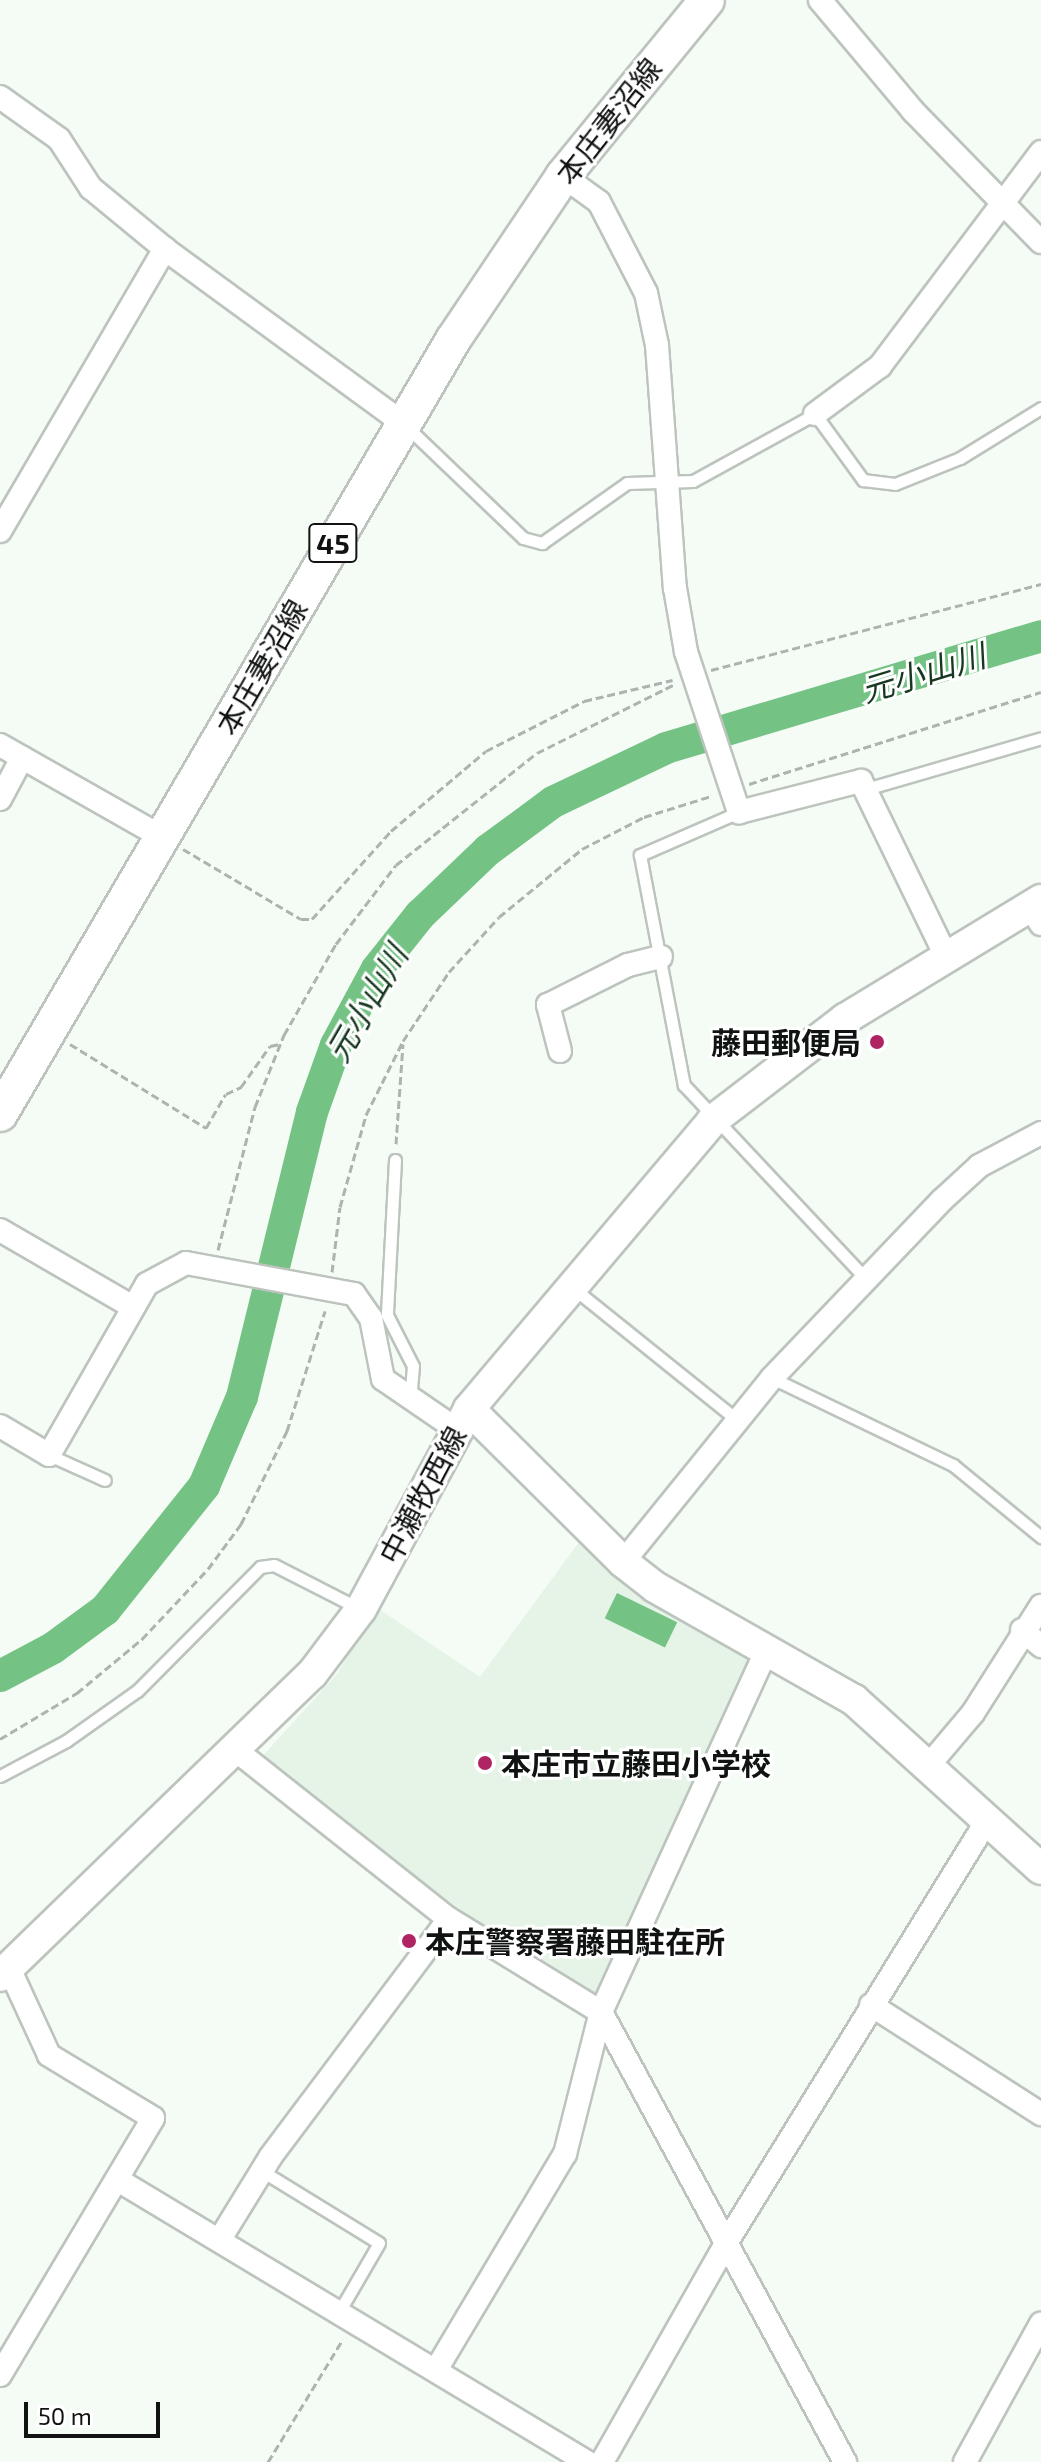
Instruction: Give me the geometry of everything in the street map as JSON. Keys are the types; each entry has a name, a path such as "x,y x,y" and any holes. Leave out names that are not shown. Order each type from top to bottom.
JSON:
{"main road":[{"name":"本庄妻沼線","path":"0,1114 403,423 563,176 707,0"},
{"path":"463,1419 712,1121 845,1019 947,958 1037,910"},
{"name":"中瀬牧西線","path":"4,1972 297,1693 361,1609 463,1419 623,1562 854,1700 1041,1869"}],"street":[{"path":"820,0 913,111 1041,242"},
{"path":"0,97 59,139 91,188 165,249 403,423"},
{"path":"815,414 880,366 1001,200 1041,152"},
{"path":"563,176 599,202 646,293 657,345 675,588 694,680 734,786 739,812 861,781 947,958"},
{"path":"0,531 165,249"},
{"path":"0,745 162,837"},
{"path":"0,799 22,758"},
{"path":"560,1051 548,1005 628,965 661,957"},
{"path":"623,1562 772,1378 958,1183 1041,1133"},
{"path":"0,1230 131,1306"},
{"path":"0,1426 49,1455 131,1306 147,1284 172,1266 217,1267 327,1285 354,1294 371,1318 383,1379 410,1401 463,1419"},
{"path":"929,1765 983,1698 1022,1630 1041,1606"},
{"path":"1022,1630 1041,1646"},
{"path":"436,2370 565,2154 601,2012 767,1650"},
{"path":"238,1752 449,1919 601,2012 728,2240 845,2462"},
{"path":"602,2462 728,2240 987,1820"},
{"path":"220,2239 262,2171 449,1919"},
{"path":"0,2375 6,2349 118,2180 153,2118 49,2055 4,1972"},
{"path":"871,2005 1041,2114"},
{"path":"118,2180 587,2462"},
{"path":"965,2462 1041,2324"}],"lane":[{"path":"403,423 534,542 550,541 627,483 669,485 693,481 815,414 863,480 895,484 960,458 1041,408"},
{"path":"866,789 1041,738"},
{"path":"739,812 640,855 684,1085 712,1121 867,1280"},
{"path":"395,1160 387,1315 413,1366 410,1401"},
{"path":"571,1287 737,1420"},
{"path":"772,1378 953,1465 1041,1537"},
{"path":"49,1455 105,1480"},
{"path":"0,1776 66,1741 137,1691 260,1567 274,1565 361,1609"},
{"path":"262,2171 379,2243 347,2315"}],"path":[{"path":"162,837 301,919 312,919 391,831 486,751 584,701 694,680 1041,584"},
{"path":"217,1267 255,1107 280,1044 336,944 396,865 537,753 694,680"},
{"path":"0,1739 77,1693 142,1639 208,1569 241,1524 287,1431 327,1285 356,1143 403,1041 475,942 573,856 644,817 734,786 1041,692"},
{"path":"50,1031 206,1128 226,1094 241,1087 270,1046 280,1044"},
{"path":"395,1160 403,1041"},
{"path":"268,2462 347,2315"}],"shaded area":[{"name":"本庄市立藤田小学校","path":"585,1534 622,1574 752,1663 597,1997 493,1934 260,1759 337,1674 376,1607 480,1677"},
{"path":"617,1593 677,1622 665,1648 605,1618"}],"waterway":[{"name":"元小山川","path":"0,1676 53,1648 105,1610 204,1486 242,1397 312,1112 336,1045 377,969 420,915 488,850 553,802 666,748 1041,636"}],"place":[{"name":"藤田郵便局","path":"877,1042"},
{"name":"本庄市立藤田小学校","path":"485,1763"},
{"name":"本庄警察署藤田駐在所","path":"409,1941"}]}
